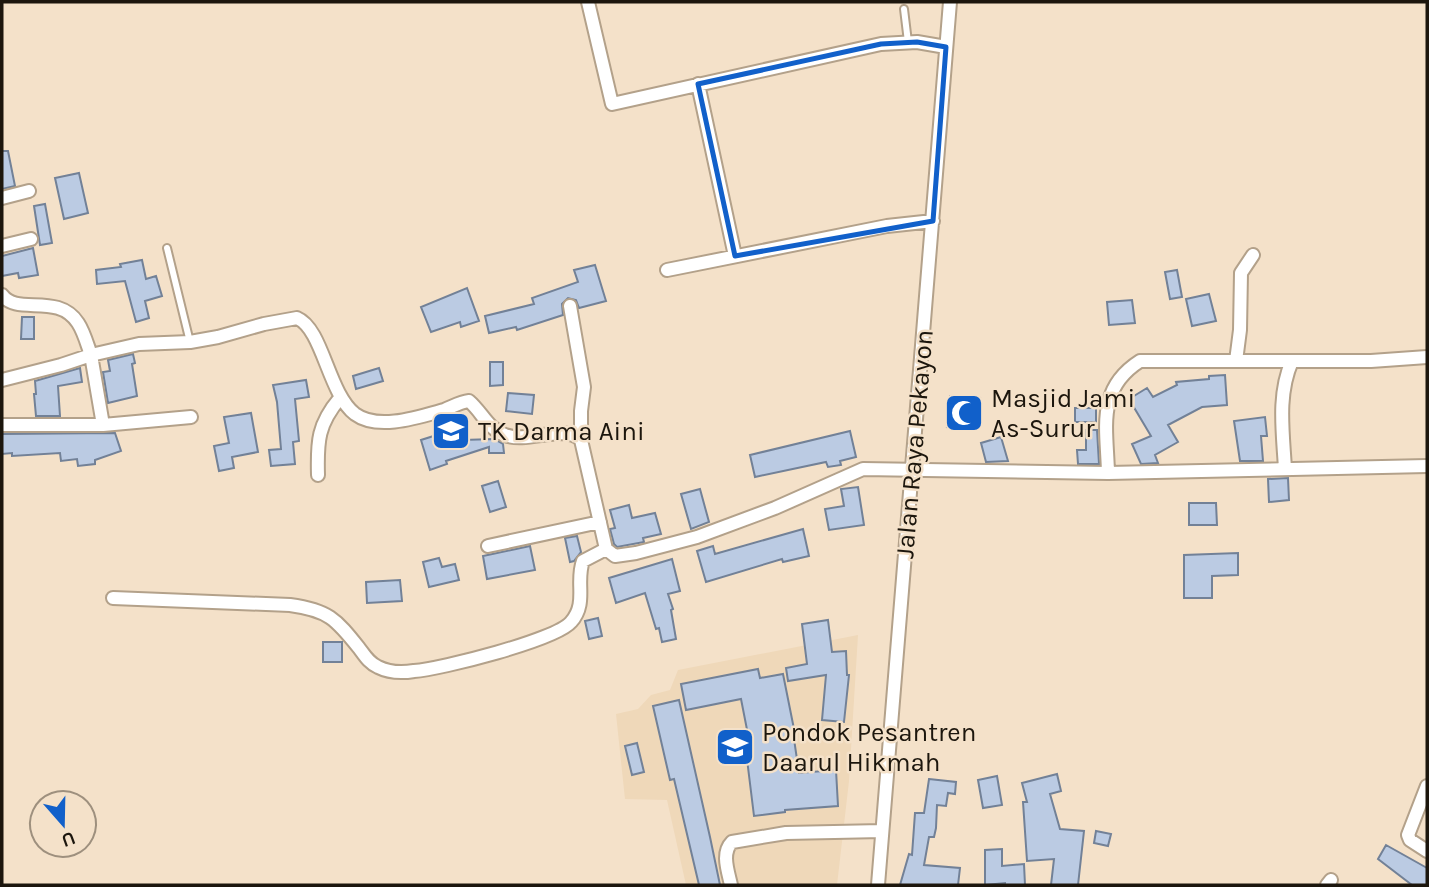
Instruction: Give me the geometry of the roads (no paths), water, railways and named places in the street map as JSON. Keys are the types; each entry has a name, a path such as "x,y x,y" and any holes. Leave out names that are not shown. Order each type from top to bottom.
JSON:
{"street":[{"path":"589,2 612,104 881,44 908,42 946,47"},
{"name":"Jalan Raya Pekayon","path":"878,885 908,470 933,221 950,2"},
{"path":"698,84 735,256"},
{"path":"2,198 29,191"},
{"path":"667,270 887,226 933,221"},
{"path":"2,246 31,239"},
{"path":"1236,361 1240,330 1241,273 1253,255"},
{"path":"2,295 4,299 15,303 62,308 78,323 91,355 103,425"},
{"path":"570,306 584,387 581,440 607,550 615,556 697,537 786,504 863,469 1108,473 1427,466"},
{"path":"2,380 139,344 190,342 290,319 302,320 311,331 340,398 362,418 383,422 423,415 469,401 500,434 521,438 569,432 581,440"},
{"path":"1108,473 1107,402 1120,377 1140,361 1371,361 1427,357"},
{"path":"1285,469 1282,398 1292,361"},
{"path":"318,475 321,428 326,415 340,398"},
{"path":"2,425 103,425 191,418"},
{"path":"488,546 600,522"},
{"path":"113,598 309,608 325,613 339,623 370,663 381,669 398,672 416,671 517,646 557,633 570,624 578,613 582,601 580,576 583,561 607,550"},
{"path":"1427,786 1408,835 1410,840 1427,851"},
{"path":"732,885 726,857 732,842 786,834 882,831"}],"lane":[{"path":"904,9 908,42"},
{"path":"167,248 190,342"}],"place":[{"name":"Masjid Jami As-Surur","path":"964,413"},
{"name":"TK Darma Aini","path":"451,431"},
{"name":"Pondok Pesantren Daarul Hikmah","path":"735,747"}]}
